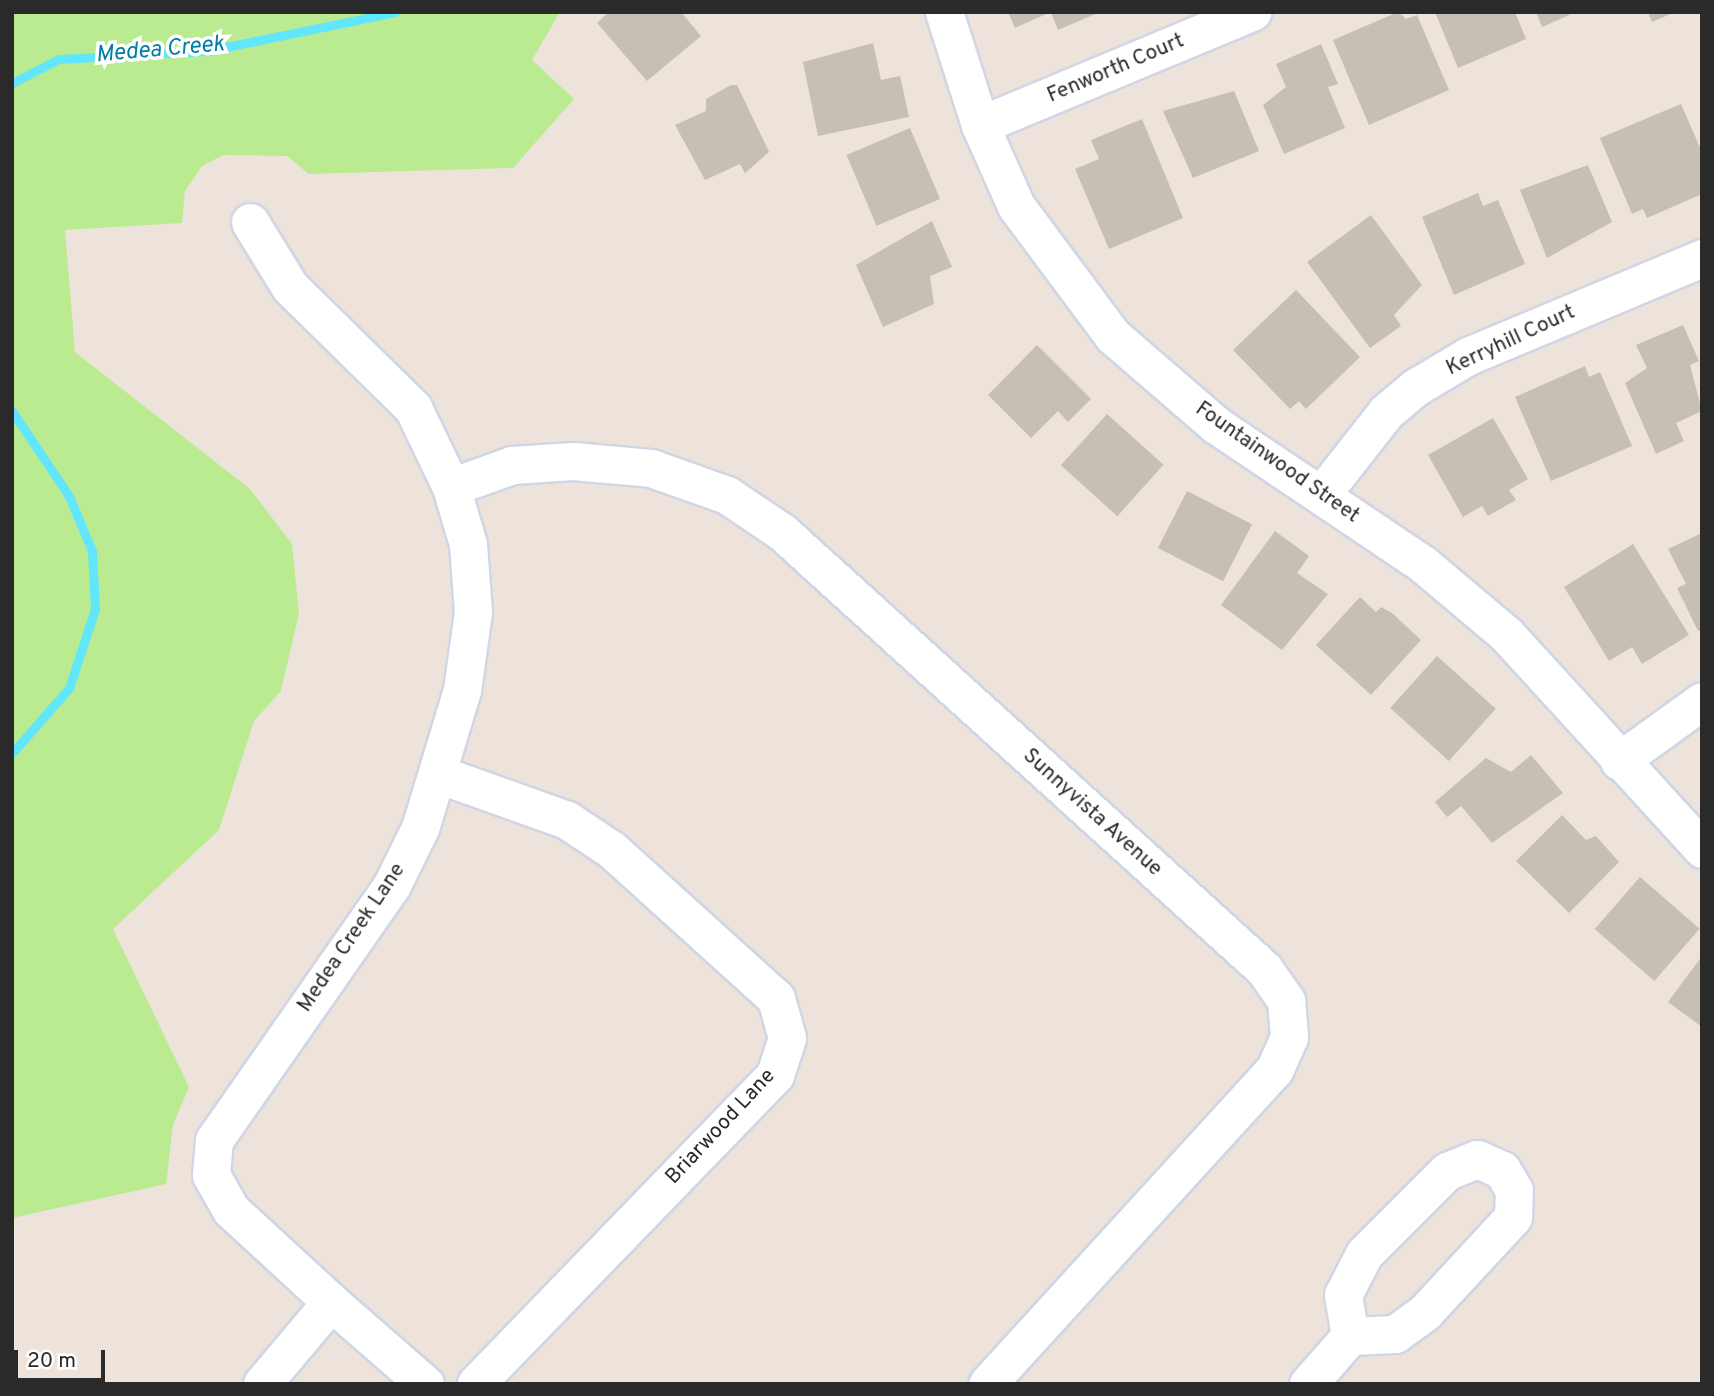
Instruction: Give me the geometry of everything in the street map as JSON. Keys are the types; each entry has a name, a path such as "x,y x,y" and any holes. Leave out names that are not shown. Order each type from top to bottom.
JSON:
{"street":[{"name":"Fountainwood Street","path":"944,12 980,125 1016,206 1113,336 1216,425 1424,565 1506,634 1702,849"},
{"name":"Fenworth Court","path":"980,125 1252,12"},
{"name":"Medea Creek Lane","path":"250,222 290,287 413,408 451,487 468,544 473,612 462,691 438,774 392,885 214,1140 211,1175 231,1210 331,1302"},
{"name":"Kerryhill Court","path":"1321,495 1387,412 1416,387 1468,356 1702,258"},
{"name":"Sunnyvista Avenue","path":"451,487 512,465 573,461 651,468 726,495 813,560 1264,969 1286,1001 1289,1037 1274,1070 987,1384"},
{"path":"1619,761 1702,701"},
{"name":"Briarwood Lane","path":"438,774 567,820 612,850 776,998 787,1038 775,1075 476,1384"},
{"path":"1308,1384 1350,1336 1395,1334 1425,1312 1504,1227 1513,1217 1514,1190 1502,1170 1477,1159 1447,1171 1364,1254 1343,1296 1350,1336"},
{"path":"262,1384 331,1302 425,1384"}],"green space":[{"path":"12,12 560,12 532,60 574,99 513,168 309,174 287,156 223,155 202,166 185,191 182,223 65,230 75,352 250,489 292,544 299,613 281,691 254,721 219,830 113,929 189,1087 173,1125 166,1184 12,1218"}],"building":[{"path":"609,12 681,12 701,36 647,81 597,23"},
{"path":"1008,12 1051,12 1015,28"},
{"path":"1051,12 1100,12 1058,30"},
{"path":"1398,12 1406,19 1417,15 1449,90 1369,125 1333,40"},
{"path":"1435,12 1515,12 1526,39 1458,68"},
{"path":"1536,12 1576,12 1542,27"},
{"path":"1648,12 1675,12 1652,22"},
{"path":"873,43 881,80 900,76 909,117 818,136 803,62"},
{"path":"1321,44 1338,84 1328,87 1345,128 1284,154 1263,105 1286,87 1276,64"},
{"path":"731,85 737,85 769,152 745,173 740,164 705,180 675,125 706,111 706,99"},
{"path":"1234,91 1259,151 1193,178 1163,111"},
{"path":"1681,104 1702,152 1702,194 1647,218 1643,209 1632,214 1600,138"},
{"path":"1142,119 1183,218 1109,249 1075,169 1099,159 1091,140"},
{"path":"910,128 940,199 877,226 846,155"},
{"path":"1588,165 1612,222 1547,258 1520,190"},
{"path":"1478,193 1483,206 1498,200 1525,264 1454,295 1422,217"},
{"path":"1371,215 1422,285 1394,315 1401,326 1370,348 1307,262"},
{"path":"932,221 952,267 930,276 934,304 883,327 856,265"},
{"path":"1296,290 1360,357 1306,409 1299,401 1290,409 1233,350"},
{"path":"1683,325 1699,361 1690,365 1702,411 1676,423 1684,441 1656,454 1625,383 1647,368 1636,345"},
{"path":"1037,345 1091,399 1068,422 1058,411 1031,438 988,395"},
{"path":"1585,366 1589,377 1600,372 1632,446 1551,481 1515,397"},
{"path":"1107,414 1163,465 1117,516 1061,465"},
{"path":"1493,418 1528,479 1509,490 1516,500 1488,516 1482,506 1463,517 1428,455"},
{"path":"1187,491 1252,524 1223,581 1158,548"},
{"path":"1275,531 1309,556 1297,573 1328,594 1282,650 1221,605"},
{"path":"1702,533 1702,630 1698,631 1677,588 1686,584 1668,549"},
{"path":"1633,544 1689,635 1642,664 1632,647 1609,661 1564,587"},
{"path":"1360,597 1376,612 1381,607 1392,613 1421,640 1371,695 1316,645"},
{"path":"1437,656 1496,709 1449,761 1390,708"},
{"path":"1531,755 1563,793 1492,843 1461,806 1447,817 1435,802 1486,758 1511,772"},
{"path":"1562,815 1586,840 1596,836 1619,862 1569,913 1516,861"},
{"path":"1640,877 1700,929 1654,981 1595,929"},
{"path":"1702,956 1702,1027 1668,1002"}],"waterway":[{"name":"Medea Creek","path":"12,83 59,59 207,51 395,12"},
{"name":"Medea Creek","path":"12,411 69,496 92,551 95,609 69,688 12,753"}]}
